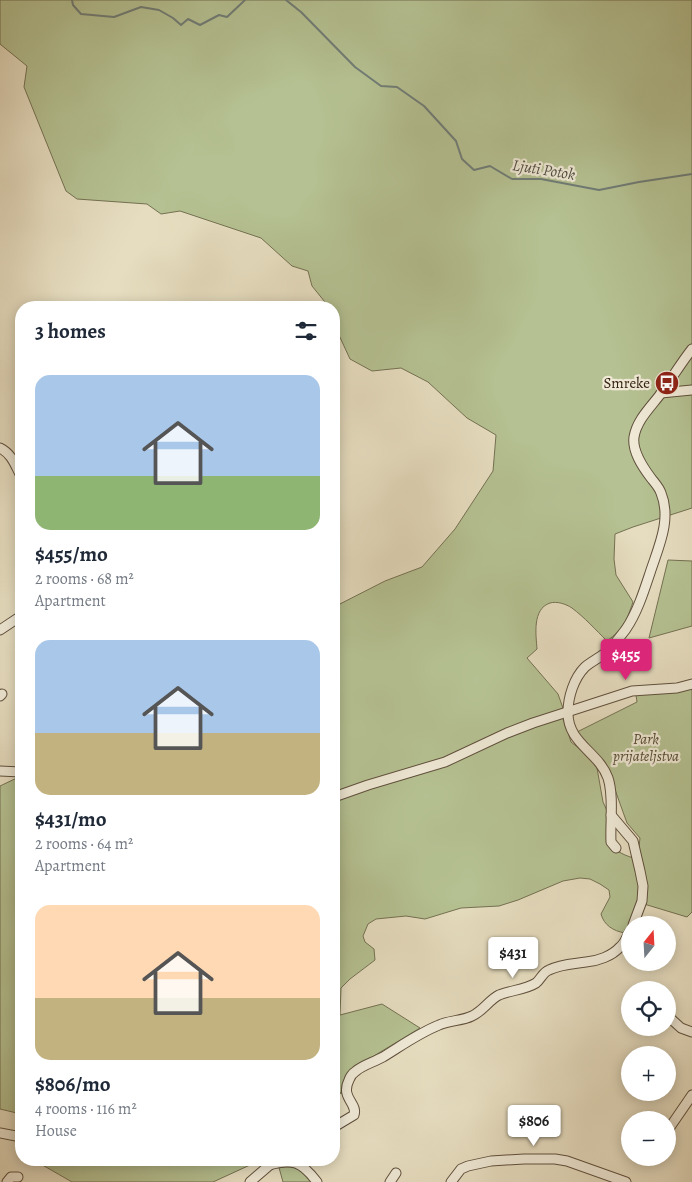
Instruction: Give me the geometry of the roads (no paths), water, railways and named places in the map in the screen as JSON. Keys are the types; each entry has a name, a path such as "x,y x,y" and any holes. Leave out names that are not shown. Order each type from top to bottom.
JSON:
{"street":[{"path":"616,848 611,842 608,779 597,760 574,735 568,713 570,699 574,683 583,669 604,654 627,627 648,581 663,532 665,508 661,492 638,458 634,447 634,436 637,426 649,408 692,349"},
{"path":"661,393 692,390"},
{"path":"0,448 9,454 15,465"},
{"path":"0,630 15,620"},
{"path":"340,795 445,762 533,723 632,691 677,688 692,684"},
{"path":"0,771 15,772"},
{"path":"611,815 633,841 643,886 642,901 636,916"},
{"path":"340,1124 354,1116 355,1112 346,1094 346,1086 349,1078 360,1068 376,1061 439,1025 470,1017 499,995 537,982 549,969 561,965 602,959 621,946"},
{"path":"676,1023 681,1028 692,1032"},
{"path":"676,1118 692,1095"},
{"path":"0,1133 15,1136"},
{"path":"451,1182 461,1169 468,1166 491,1161 524,1158 567,1161 626,1182"},
{"path":"250,1182 269,1166"},
{"path":"302,1166 308,1170 317,1182"},
{"path":"390,1182 396,1173"},
{"path":"6,1182 11,1177 18,1177"}],"waterway":[{"name":"Ljuti Potok","path":"72,0 73,5 81,14 114,17 141,7 159,10 181,25 188,19 200,25 219,15 227,17 245,0"},
{"name":"Ljuti Potok","path":"286,0 301,12 355,67 381,86 397,87 424,106 456,141 462,159 474,170 490,166 512,179 541,179 599,190 692,174"}],"place":[{"name":"Smreke","path":"667,383"}],"park label":[{"name":"Park prijateljstva","path":"646,748"}]}
